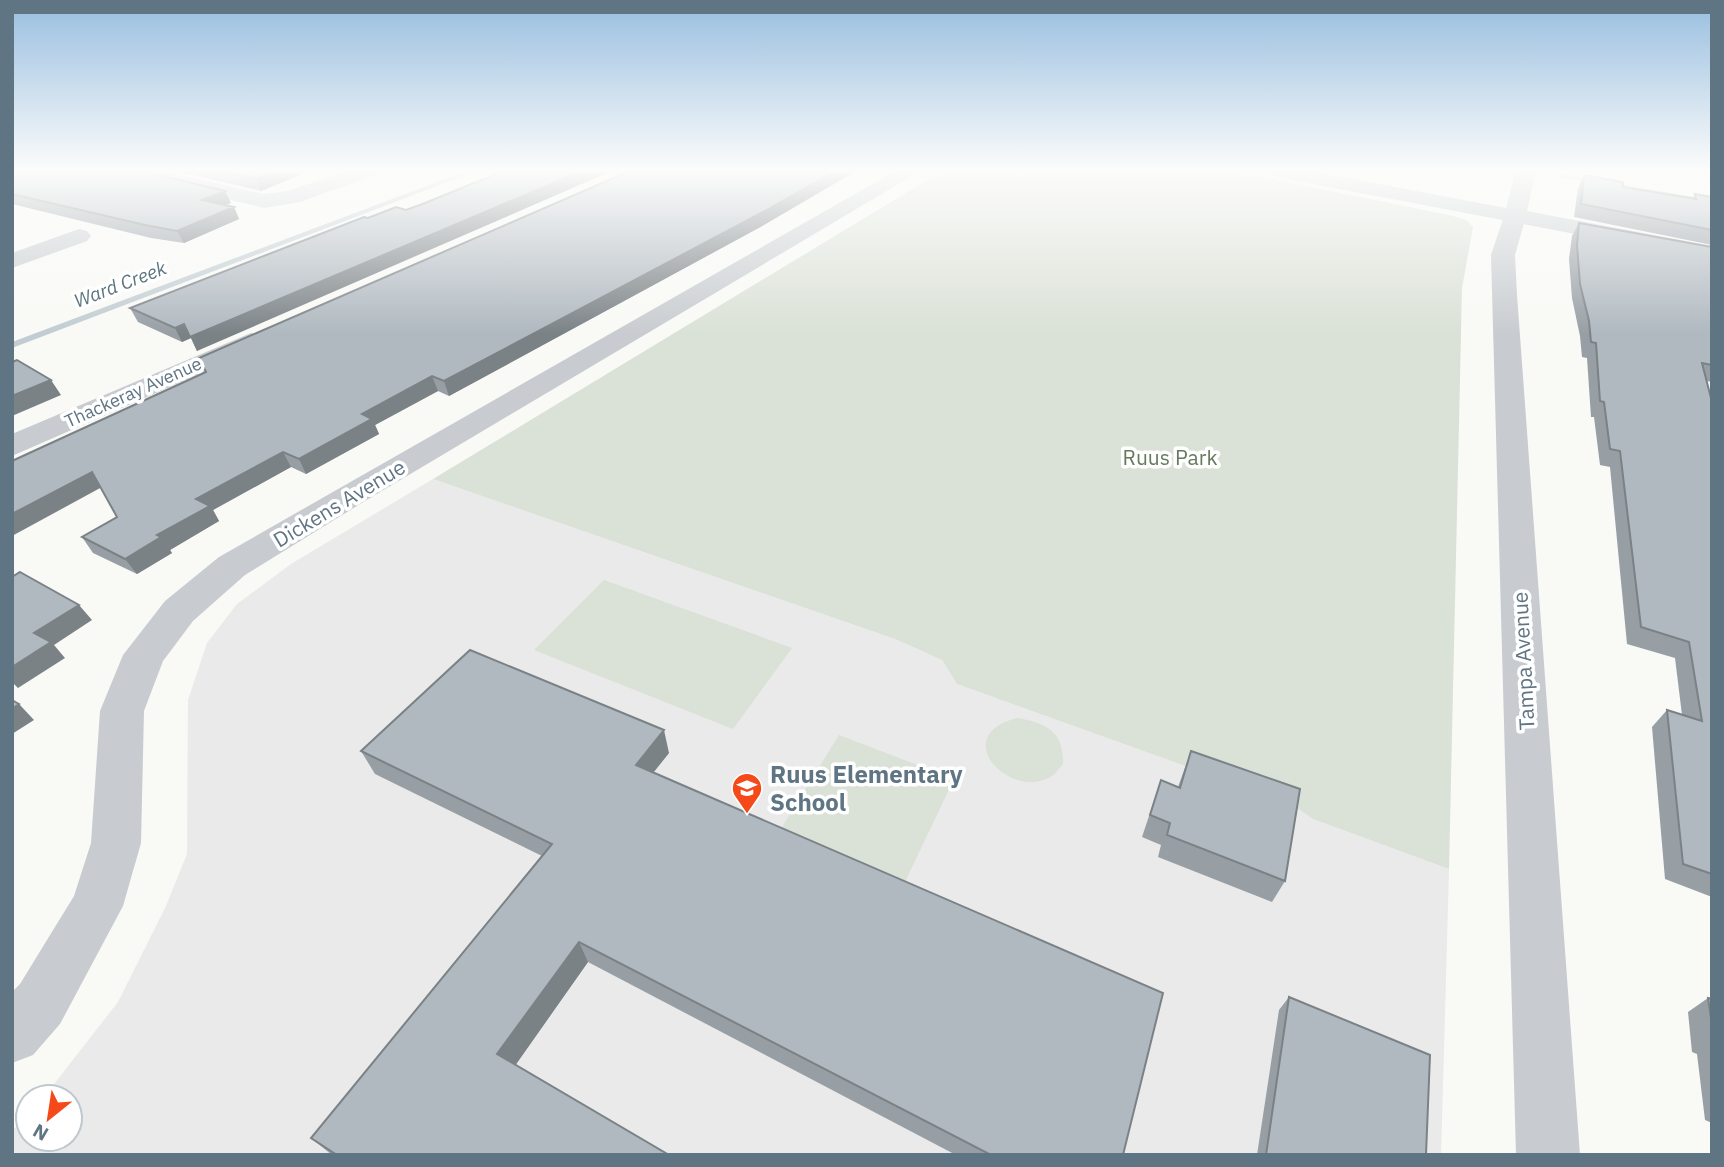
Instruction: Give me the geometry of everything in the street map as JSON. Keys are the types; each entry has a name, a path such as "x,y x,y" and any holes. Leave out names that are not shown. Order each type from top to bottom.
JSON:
{"street":[{"name":"Dickens Avenue","path":"12,1034 40,1004 97,906 116,843 122,711 144,655 178,611 232,566 818,224"},
{"name":"Tampa Avenue","path":"1512,224 1503,255 1504,295 1548,1155"},
{"path":"1560,224 1712,253"},
{"path":"12,261 79,236"},
{"name":"Thackeray Avenue","path":"12,446 273,331"}],"shaded area":[{"name":"Ruus Elementary School","path":"433,479 895,639 942,660 957,684 1291,804 1313,819 1449,869 1441,1155 12,1155 14,1129 14,1153 84,1153 84,1083 55,1083 118,1002 166,906 187,854 188,700 207,643 237,604 291,564"}],"green space":[{"name":"Ruus Park","path":"854,224 1470,224 1473,227 1462,288 1449,869 1313,819 1291,804 957,684 942,660 895,639 433,479"},
{"path":"604,580 792,648 733,729 534,650"},
{"path":"1017,718 1045,726 1057,737 1063,753 1063,764 1052,776 1036,782 1019,780 1004,774 993,764 987,751 987,738 997,727"},
{"path":"839,735 954,779 903,886 779,832"}],"building":[{"path":"143,224 193,224 177,231"},
{"path":"345,224 456,224 190,337 184,324 175,328 130,308"},
{"path":"507,224 739,224 444,381 432,376 362,414 372,419 299,459 283,452 196,499 210,506 157,535 161,537 125,559 82,537 117,517 92,472 12,514 12,461 206,372 199,358"},
{"path":"1579,224 1587,224 1712,247 1712,365 1702,363 1712,402 1712,874 1683,864 1667,710 1702,721 1689,642 1641,627 1620,451 1610,449 1604,402 1600,401 1596,343 1591,342 1580,284 1577,245"},
{"path":"1684,224 1712,224 1712,230"},
{"path":"17,360 51,380 12,396 12,362"},
{"path":"20,572 79,605 34,633 51,642 12,667 12,577"},
{"path":"470,650 664,730 636,765 1163,993 1123,1155 991,1155 579,942 497,1054 669,1155 337,1155 311,1138 552,844 361,751"},
{"path":"12,700 19,704 12,709"},
{"path":"1191,751 1300,789 1285,881 1167,835 1170,823 1150,815 1161,780 1180,788"},
{"path":"1289,997 1430,1055 1426,1155 1266,1155"},
{"path":"1708,998 1712,999 1712,1025"}],"waterway":[{"name":"Ward Creek","path":"12,345 332,224"}],"place":[{"name":"Ruus Elementary School","path":"747,815"}]}
